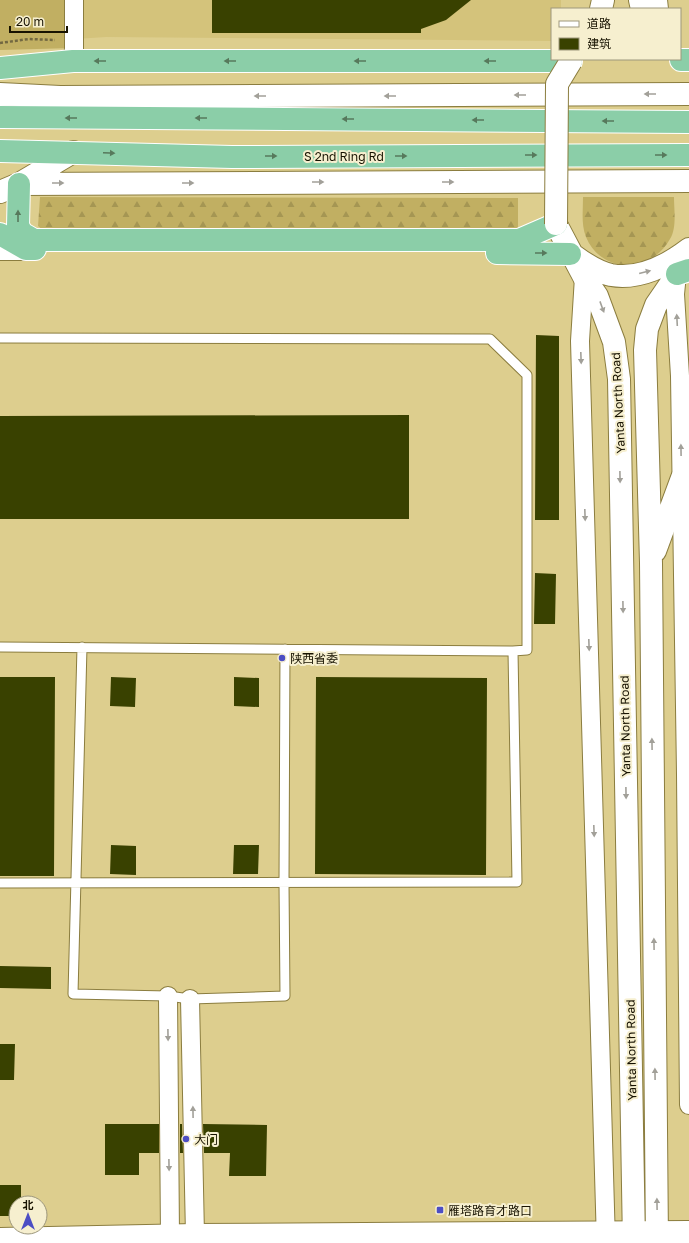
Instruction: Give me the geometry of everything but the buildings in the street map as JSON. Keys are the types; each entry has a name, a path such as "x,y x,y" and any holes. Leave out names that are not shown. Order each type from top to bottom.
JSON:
{"highway":[{"path":"0,68 74,51 551,60"},
{"path":"0,117 689,122"},
{"name":"S 2nd Ring Rd","path":"0,151 232,157 689,155"},
{"path":"10,188 18,226 22,233 34,240 519,240 556,224"},
{"path":"0,234 26,249 570,254"}],"main road":[{"path":"556,224 557,84 572,60"},
{"path":"0,94 60,97 689,94"},
{"path":"10,188 73,152"},
{"path":"10,188 689,181"},
{"name":"Yanta North Road","path":"556,224 570,254 598,296 614,342 619,379 634,1238"},
{"path":"0,249 26,249"},
{"path":"570,254 597,270 611,275 627,276 650,271 669,264 689,250"},
{"name":"Yanta North Road","path":"657,1238 651,563 645,350 648,329 656,304 685,267"},
{"path":"651,563 682,478"},
{"path":"0,1239 195,1235 657,1238 689,1232"}],"street":[{"path":"74,0 74,51"},
{"path":"685,267 675,294 680,376 687,641 689,1105"},
{"path":"584,277 580,341 606,1238"},
{"path":"168,996 170,1236"},
{"path":"190,998 195,1235"}],"lane":[{"path":"0,338 490,339 527,375 527,650 0,646"},
{"path":"82,647 73,994 168,996 190,998 285,996 285,649"},
{"path":"0,883 517,882 513,651"}],"path":[{"path":"0,43 29,39 74,51"}],"shaded area":[{"path":"0,0 561,0 561,8 551,8 551,41 106,37 0,44"}],"green space":[{"path":"0,0 74,0 74,48 0,50"},
{"path":"40,197 518,198 518,233 45,232 38,226"},
{"path":"583,197 674,197 674,230 670,239 662,250 651,259 639,264 626,265 614,263 603,258 593,249 586,237 583,222"}],"place":[{"name":"陕西省委","path":"282,658"},
{"name":"大门","path":"186,1139"},
{"name":"雁塔路育才路口","path":"440,1210"}]}
